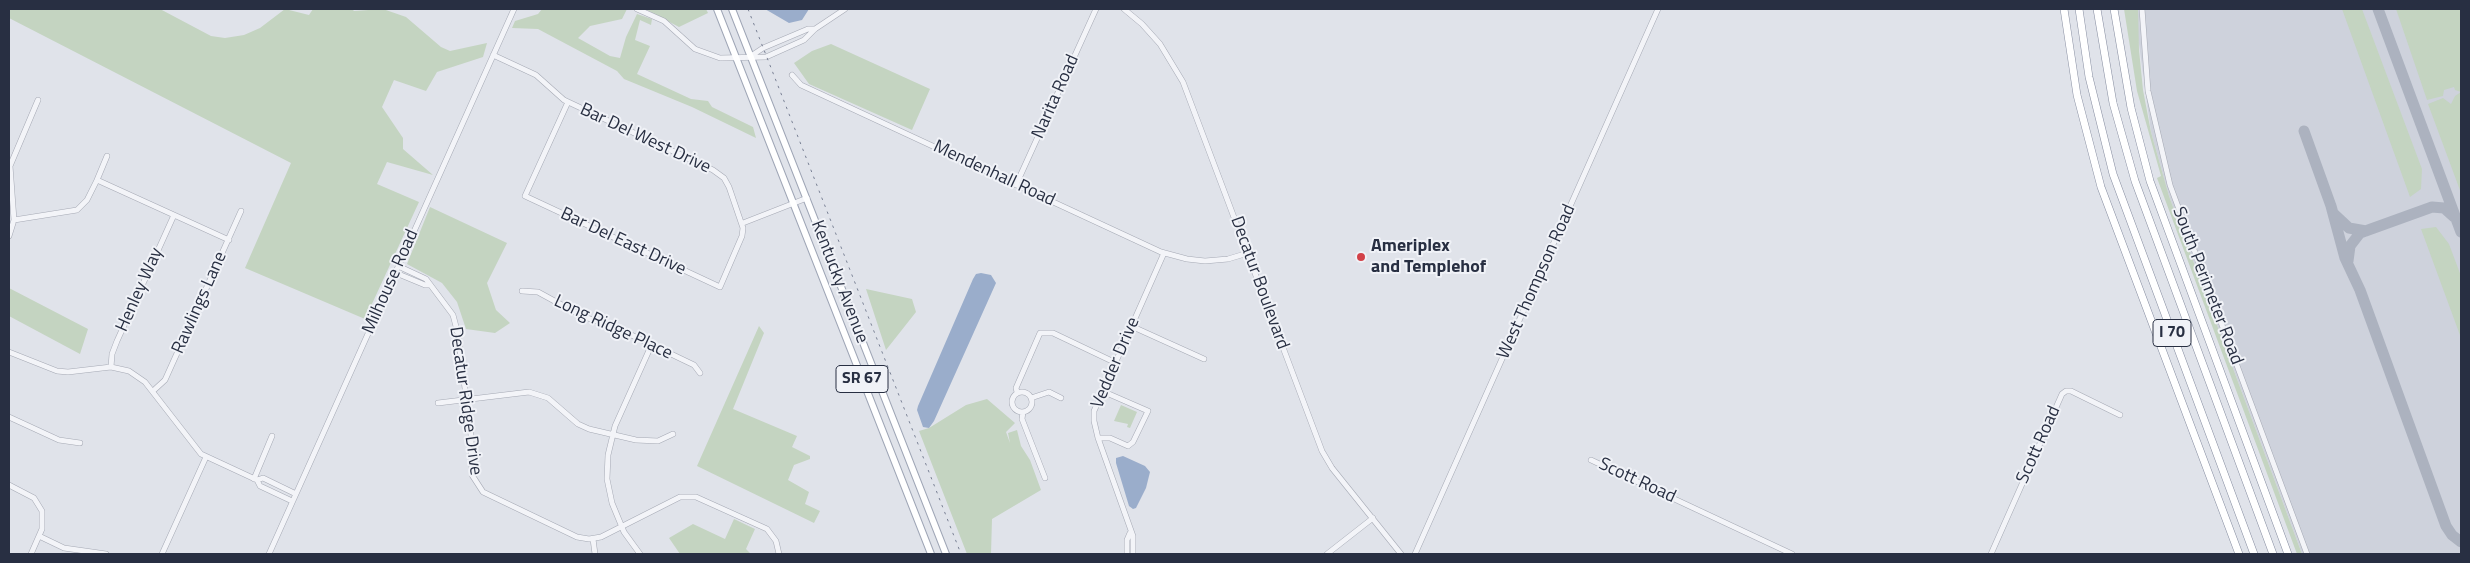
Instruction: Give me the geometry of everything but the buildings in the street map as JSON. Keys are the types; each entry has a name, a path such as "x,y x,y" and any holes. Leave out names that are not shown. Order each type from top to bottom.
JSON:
{"highway":[{"path":"2064,9 2074,81 2093,160 2238,554"},
{"name":"I 70","path":"2079,9 2089,77 2113,174 2254,554"},
{"name":"I 70","path":"2098,9 2110,89 2135,181 2273,554"},
{"path":"2114,9 2129,99 2150,180 2288,554"}],"main road":[{"name":"Kentucky Avenue","path":"718,9 931,554"},
{"name":"Kentucky Avenue","path":"732,9 946,554"}],"street":[{"name":"Milhouse Road","path":"268,554 514,9"},
{"path":"637,9 664,21 695,49 707,55 720,58 766,57 804,40 815,29 844,9"},
{"name":"Narita Road","path":"1016,185 1096,9"},
{"name":"Decatur Boulevard","path":"1124,9 1152,34 1178,70 1322,451 1332,468 1401,554"},
{"name":"West Thompson Road","path":"1415,554 1658,9"},
{"name":"South Perimeter Road","path":"2142,9 2148,91 2170,185 2308,554"},
{"path":"751,57 763,48 808,29 815,29"},
{"name":"Bar Del West Drive","path":"493,55 536,75 568,102 717,172 728,185 743,223"},
{"name":"Mendenhall Road","path":"792,75 801,85 1164,253 1202,261 1223,260 1248,253"},
{"path":"9,236 14,220 10,166 38,100"},
{"name":"Bar Del East Drive","path":"568,102 525,196 720,287 742,236 743,223"},
{"path":"14,220 77,210 87,200 107,156"},
{"path":"96,180 229,240"},
{"path":"743,223 807,198"},
{"name":"Rawlings Lane","path":"153,391 165,380 241,211"},
{"name":"Henley Way","path":"111,367 112,354 117,341 174,215"},
{"name":"Vedder Drive","path":"1133,554 1134,540 1098,438 1094,412 1114,362 1164,253"},
{"name":"Decatur Ridge Drive","path":"398,266 426,279 448,306 456,324 471,435 472,475 480,489 489,496 577,537 593,539"},
{"path":"396,273 425,285 430,285"},
{"name":"Long Ridge Place","path":"522,291 538,292 582,316 621,330 694,365 700,373"},
{"path":"1131,326 1204,359"},
{"path":"1031,398 1030,407 1022,412 1016,411 1011,403 1040,333 1053,333 1114,362"},
{"path":"640,554 621,527 612,502 607,479 612,436 652,346"},
{"path":"9,352 56,371 68,372 111,367 129,371 145,382 192,444 206,457 255,480 260,486 292,501"},
{"path":"1098,438 1110,438 1128,446 1133,442 1148,410 1102,391"},
{"name":"Scott Road","path":"1991,554 2062,394 2066,391 2071,392 2120,415"},
{"path":"438,403 518,392 535,393 553,402 581,426 612,436 658,441 673,434"},
{"path":"1017,392 1024,392 1031,398"},
{"path":"1031,398 1049,392 1061,398"},
{"path":"1022,412 1022,420 1045,478"},
{"path":"9,417 60,440 80,444"},
{"path":"255,480 272,436"},
{"path":"162,554 206,457"},
{"name":"Scott Road","path":"1591,460 1792,554"},
{"path":"255,480 263,478 296,494"},
{"path":"9,485 28,494 38,503 43,517 39,536 31,554"},
{"path":"595,554 593,539 680,497 693,496 763,527 773,535 779,552"},
{"path":"1326,554 1373,518"},
{"name":"Vedder Drive","path":"1127,554 1127,540 1130,533"},
{"path":"39,536 64,548 106,554"}],"shaded area":[{"path":"2129,9 2461,9 2461,554 2302,554 2169,196 2151,132 2139,44"}],"green space":[{"path":"9,9 160,9 211,36 225,38 244,35 260,28 285,9 309,15 313,9 352,9 354,11 383,9 406,17 441,47 450,51 487,43 483,57 437,72 426,91 394,80 382,107 403,138 403,149 433,175 387,162 377,184 419,202 365,319 245,268 291,163 9,18"},
{"path":"542,9 627,9 622,19 590,26 578,38 610,56 620,58 626,37 637,14 652,19 651,25 640,20 635,40 650,46 637,74 691,99 708,101 712,107 753,127 756,138 692,107 624,79 617,71 538,29 512,28 515,21 538,14"},
{"path":"645,9 706,9 708,13 679,27"},
{"path":"2124,9 2138,9 2139,50 2143,90 2151,132 2169,196 2302,554 2297,554 2157,178 2161,176 2137,91"},
{"path":"2342,9 2362,9 2422,169 2421,189 2410,197"},
{"path":"2396,9 2461,9 2461,92 2455,90 2454,87 2444,90 2443,96 2427,100"},
{"path":"831,44 930,89 912,130 809,84 794,63 812,51"},
{"path":"2461,92 2461,193 2428,104 2443,98 2451,104 2455,96"},
{"path":"430,207 507,243 487,283 496,310 510,323 495,333 466,329 457,302 442,283 407,264"},
{"path":"2436,227 2449,244 2461,276 2461,338 2421,229"},
{"path":"9,288 88,329 80,354 9,316"},
{"path":"866,289 912,299 916,312 886,350"},
{"path":"759,326 764,333 733,409 797,436 792,447 810,456 810,459 794,465 788,480 809,492 805,504 820,511 814,523 697,466"},
{"path":"987,399 1015,423 1006,432 1010,443 1008,433 1017,430 1021,446 1030,460 1041,490 992,519 991,554 967,554 919,431 929,428 966,405"},
{"path":"1121,405 1137,412 1130,428 1127,427 1128,424 1114,421"},
{"path":"734,519 755,529 746,549 751,554 680,554 669,538 693,524 725,539"}],"water":[{"path":"765,9 809,9 802,20 789,23"},
{"path":"976,274 991,275 996,283 934,421 929,428 923,427 917,410 918,406 973,279"},
{"path":"1123,456 1145,466 1150,472 1146,488 1136,508 1133,509 1129,506 1116,463 1116,458"}],"taxiway":[{"path":"2378,9 2461,232"},
{"path":"2304,131 2331,206 2345,258 2360,290 2446,526 2452,535 2461,542"},
{"path":"2348,261 2350,246 2360,233 2432,207 2444,208 2454,217"},
{"path":"2334,214 2349,228 2366,231"}],"railway":[{"path":"748,9 961,554"}],"place":[{"name":"Ameriplex and Templehof","path":"1361,257"}]}
